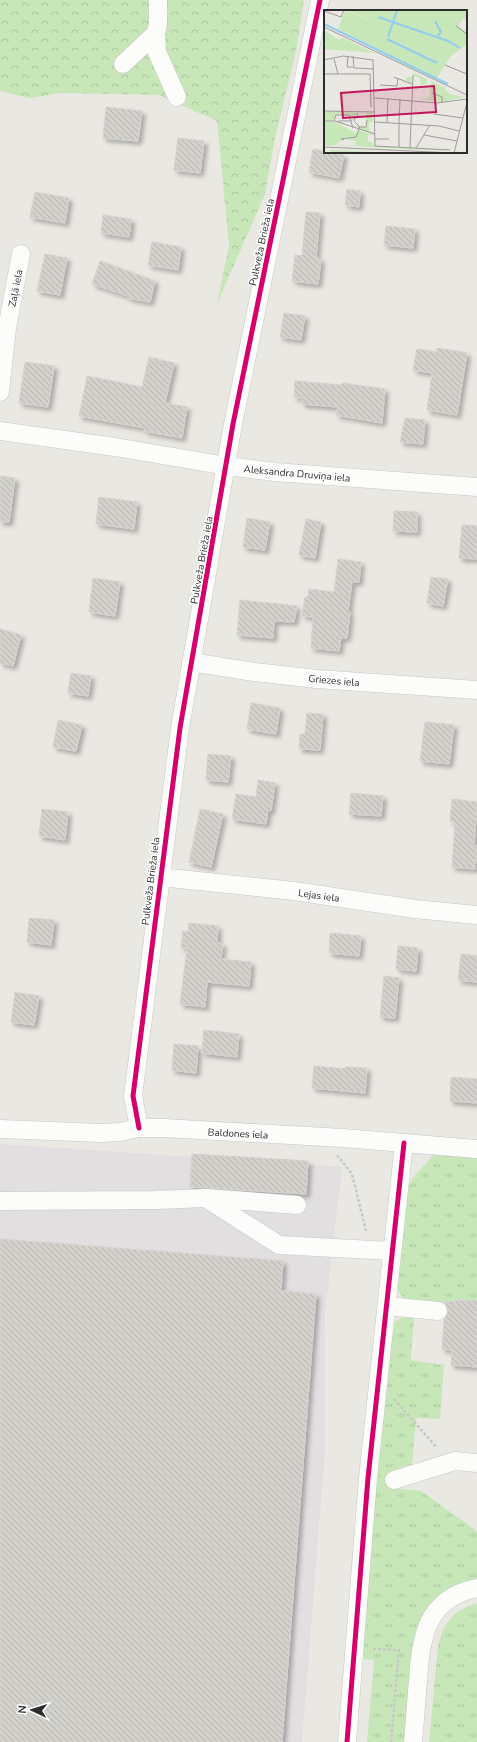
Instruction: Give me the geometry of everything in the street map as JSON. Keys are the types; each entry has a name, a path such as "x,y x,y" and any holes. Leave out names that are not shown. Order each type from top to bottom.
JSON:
{"street":[{"path":"158,0 156,33 157,52 177,97"},
{"name":"Pulkveža Brieža iela","path":"140,1128 133,1096 180,728 254,318 320,0"},
{"path":"123,64 156,33"},
{"name":"Zaļā iela","path":"0,392 7,328 21,254"},
{"name":"Aleksandra Druviņa iela","path":"0,431 115,447 227,466 328,477 477,486"},
{"name":"Griezes iela","path":"192,662 254,672 317,679 477,690"},
{"name":"Lejas iela","path":"160,877 294,891 415,909 477,915"},
{"name":"Baldones iela","path":"0,1129 102,1133 120,1132 140,1128 164,1128 344,1138 477,1149"},
{"path":"347,1742 368,1478 380,1382 404,1143"},
{"path":"206,1198 279,1246 392,1251"},
{"path":"0,1201 157,1200 206,1198 297,1205"},
{"path":"387,1306 438,1311"},
{"path":"394,1480 454,1461 477,1463"},
{"path":"413,1742 420,1652 428,1624 435,1610 449,1598 466,1590 477,1588"}],"path":[{"path":"318,1137 333,1150 352,1174 371,1249"},
{"path":"380,1382 437,1448 446,1464"},
{"path":"377,1649 420,1652"},
{"path":"391,1742 399,1650"}],"shaded area":[{"path":"0,1144 342,1167 325,1314 325,1450 302,1742 0,1742"}],"green space":[{"path":"0,0 304,0 296,51 275,138 265,194 217,304 229,245 217,121 159,95 62,93 29,98 0,91"},
{"path":"448,1151 477,1155 477,1301 456,1299 456,1302 445,1301 444,1308 404,1300 397,1288 406,1191 412,1179 433,1155"},
{"path":"402,1317 414,1317 411,1360 444,1365 440,1419 416,1418 412,1465 394,1488 421,1491 477,1531 477,1579 464,1582 438,1597 407,1742 367,1742 374,1660 363,1659 373,1514 392,1326"},
{"path":"477,1603 477,1742 429,1742 440,1637 451,1618 462,1610"}],"building":[{"path":"106,107 142,111 138,141 103,138"},
{"path":"178,138 204,141 200,173 174,170"},
{"path":"313,149 324,151 324,153 344,155 339,178 309,172"},
{"path":"347,189 360,191 359,207 345,205"},
{"path":"35,192 69,198 65,223 30,217"},
{"path":"306,212 320,213 316,258 321,259 318,284 292,281 295,255 302,256"},
{"path":"103,215 131,219 129,237 101,233"},
{"path":"386,226 415,229 413,248 384,245"},
{"path":"152,242 181,247 178,270 148,265"},
{"path":"45,254 67,258 60,295 37,291"},
{"path":"100,261 155,281 150,302 128,298 128,296 92,284"},
{"path":"284,313 305,316 301,340 280,337"},
{"path":"437,348 467,353 457,415 427,410 432,373 413,370 417,349 436,352"},
{"path":"149,357 174,363 165,403 187,407 182,438 144,431 145,428 79,416 87,376 142,387"},
{"path":"25,362 54,366 48,407 19,403"},
{"path":"295,381 341,385 342,383 385,389 382,423 336,415 338,407 302,404 302,398 294,397"},
{"path":"405,418 425,420 423,444 400,442"},
{"path":"0,476 15,478 9,522 0,522"},
{"path":"99,497 137,502 134,529 96,524"},
{"path":"394,511 417,512 417,532 393,531"},
{"path":"247,518 270,522 265,550 243,547"},
{"path":"306,519 321,522 315,558 299,555"},
{"path":"462,525 477,526 477,559 459,558"},
{"path":"338,559 361,562 359,582 352,582 348,611 350,612 347,638 341,638 339,651 311,648 313,617 302,616 305,597 308,597 309,589 334,592"},
{"path":"431,577 448,579 443,606 427,603"},
{"path":"93,578 120,582 115,616 89,612"},
{"path":"240,600 297,606 294,622 274,621 273,638 237,635"},
{"path":"0,629 21,635 13,666 0,663"},
{"path":"71,673 91,676 88,696 68,693"},
{"path":"251,703 280,708 276,734 247,729"},
{"path":"307,713 323,714 320,750 299,749 300,734 305,734"},
{"path":"58,720 82,725 76,751 53,747"},
{"path":"425,722 454,725 449,764 420,761"},
{"path":"208,754 231,756 228,782 206,780"},
{"path":"258,780 275,783 271,811 268,810 266,824 232,819 236,794 256,797"},
{"path":"351,793 383,796 381,816 349,814"},
{"path":"452,799 477,802 474,846 477,846 475,869 452,867 455,822 450,821"},
{"path":"42,809 68,812 65,840 39,836"},
{"path":"200,809 223,814 211,867 189,862"},
{"path":"29,918 54,920 51,945 27,942"},
{"path":"189,923 218,926 217,943 223,944 221,959 251,962 249,986 207,982 205,1007 180,1004 187,948 181,948 183,931 188,932"},
{"path":"330,933 361,936 359,956 329,953"},
{"path":"398,946 418,948 416,971 396,969"},
{"path":"461,954 477,956 477,982 458,980"},
{"path":"384,976 399,978 395,1018 380,1017"},
{"path":"15,992 39,996 34,1025 11,1022"},
{"path":"204,1030 239,1034 237,1057 202,1053"},
{"path":"174,1044 198,1046 196,1073 172,1070"},
{"path":"314,1066 345,1069 345,1067 367,1068 365,1093 312,1088"},
{"path":"451,1077 477,1079 477,1103 450,1101"},
{"path":"192,1154 308,1161 306,1194 190,1187"},
{"path":"0,1239 283,1261 281,1291 316,1294 282,1742 0,1742"},
{"path":"456,1300 477,1301 477,1367 451,1365 452,1350 442,1349 444,1319 448,1312 445,1301 456,1302"}],"cycle path":[{"path":"139,1128 133,1096 180,728 233,424 320,0"},
{"path":"347,1742 368,1478 404,1143"}]}
